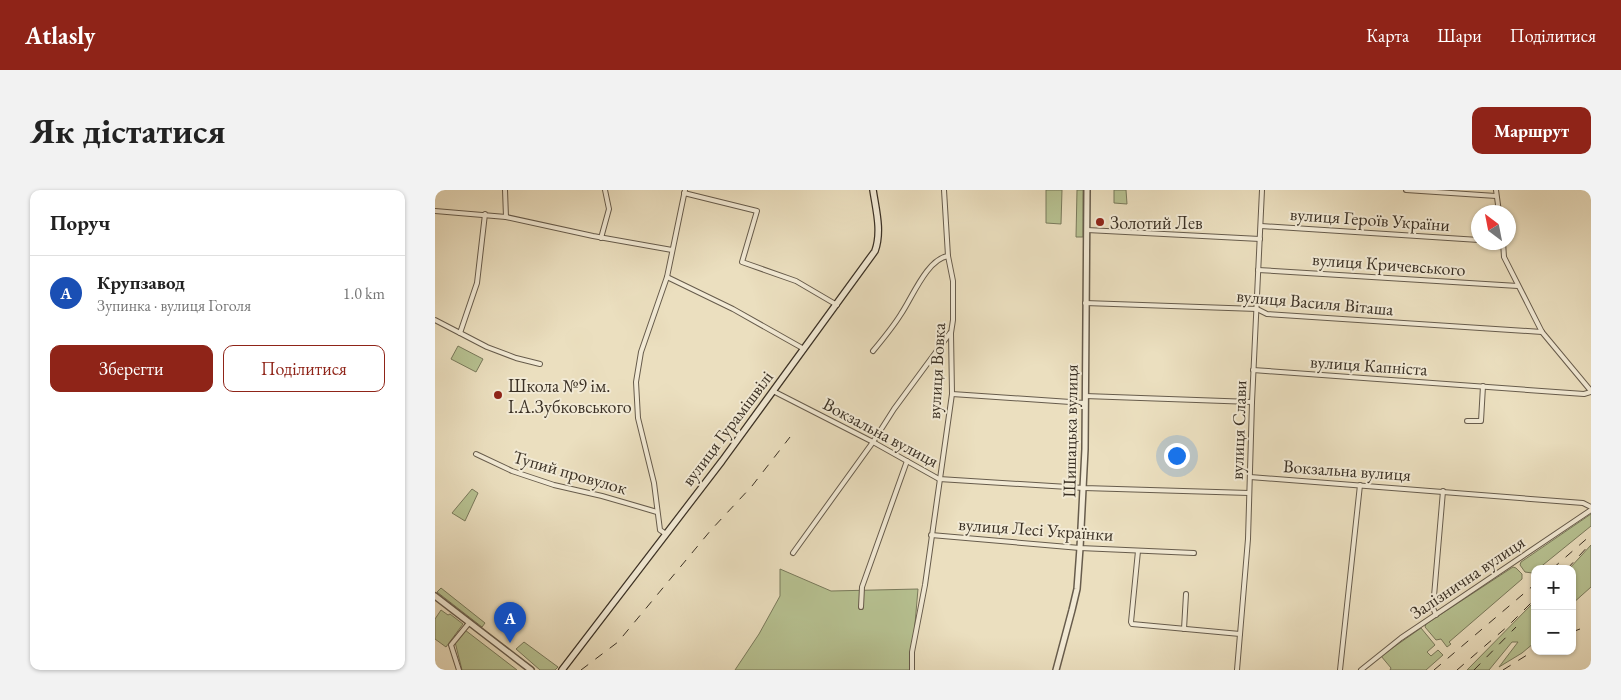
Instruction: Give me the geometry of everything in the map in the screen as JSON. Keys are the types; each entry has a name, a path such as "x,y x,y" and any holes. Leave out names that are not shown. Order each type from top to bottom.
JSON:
{"main road":[{"name":"вулиця Гурамішвілі","path":"562,670 805,349 875,251 879,226 873,190"}],"street":[{"path":"505,190 506,217"},
{"path":"601,238 609,209 605,190"},
{"name":"вулиця Вовка","path":"912,670 913,643 921,616 951,394 953,281 948,256 944,190"},
{"name":"Шишацька вулиця","path":"1056,670 1077,589 1080,548 1085,403 1087,190"},
{"name":"вулиця Слави","path":"1237,670 1248,539 1253,370 1262,190"},
{"path":"1406,190 1496,196"},
{"path":"1496,190 1498,205"},
{"path":"666,534 660,530 654,482 638,418 637,382 641,352 667,277 685,192 757,211 743,262 796,281 837,305"},
{"path":"435,211 506,217 601,238 672,250"},
{"path":"460,333 477,283 485,214"},
{"name":"вулиця Героїв України","path":"1261,226 1471,239"},
{"path":"1087,230 1260,239"},
{"path":"1504,250 1504,258 1543,332 1591,391"},
{"path":"873,351 902,314 924,274 940,259 948,256"},
{"name":"вулиця Кричевського","path":"1259,270 1518,286"},
{"path":"667,277 733,309 805,349"},
{"name":"вулиця Василя Віташа","path":"1085,303 1257,310 1267,314 1543,332"},
{"path":"435,320 487,347 516,358 540,364"},
{"path":"793,553 873,442 894,409 951,333"},
{"name":"вулиця Капніста","path":"1253,370 1584,394 1591,391"},
{"path":"1467,420 1481,421 1483,386"},
{"name":"Вокзальна вулиця","path":"773,391 873,442 939,479 1083,488 1249,493"},
{"path":"951,394 1085,403"},
{"path":"1085,396 1252,402"},
{"name":"Тупий провулок","path":"476,454 512,471 553,485 602,496 657,512"},
{"path":"861,607 864,579 907,461"},
{"name":"Вокзальна вулиця","path":"1249,477 1583,502 1591,508"},
{"path":"1340,670 1360,485"},
{"path":"1436,614 1433,608 1443,491"},
{"name":"Залізнична вулиця","path":"1361,670 1401,638 1591,508"},
{"name":"вулиця Лесі Українки","path":"931,535 1080,548 1194,553"},
{"name":"вулиця Лесі Українки","path":"1138,551 1131,623 1134,625 1240,634"},
{"path":"1184,629 1186,594"},
{"path":"435,596 531,670"},
{"path":"459,670 451,645 469,623"}],"green space":[{"path":"1046,190 1062,190 1061,224 1046,223"},
{"path":"1077,190 1083,190 1083,237 1076,237"},
{"path":"1114,190 1126,190 1127,204 1114,203"},
{"path":"458,346 483,359 476,372 451,359"},
{"path":"472,489 478,493 465,521 452,513"},
{"path":"1591,514 1591,526 1543,565 1531,565 1531,573 1525,572 1520,565 1521,562"},
{"path":"1591,545 1591,587 1576,600 1576,565 1573,565"},
{"path":"1513,567 1522,574 1522,579 1449,642 1451,644 1447,647 1441,639 1436,640 1425,627 1426,624"},
{"path":"780,569 831,591 918,589 911,670 735,670 759,634 780,596"},
{"path":"441,588 485,623 482,627 437,592"},
{"path":"1531,605 1531,646 1499,667 1518,642 1512,642 1489,670 1467,670"},
{"path":"441,610 463,624 446,647 435,639 435,619"},
{"path":"1421,628 1435,645 1427,652 1431,656 1438,650 1443,655 1426,670 1390,670 1391,668 1381,656"},
{"path":"465,630 517,670 462,670 455,642"},
{"path":"524,642 558,667 555,670 540,670 516,649"}],"railway":[{"path":"581,670 618,642 711,530 752,486 790,437"},
{"path":"1557,565 1591,535"},
{"path":"1571,565 1591,543"},
{"path":"1434,670 1531,587"},
{"path":"1457,670 1508,626 1531,603"},
{"path":"1474,670 1516,627"},
{"path":"1576,630 1580,629"},
{"path":"1503,670 1531,652"}],"place":[{"name":"Золотий Лев","path":"1100,222"},
{"name":"Школа №9 ім. І.А.Зубковського","path":"498,395"},
{"name":"Крупзавод","path":"510,643"}]}
